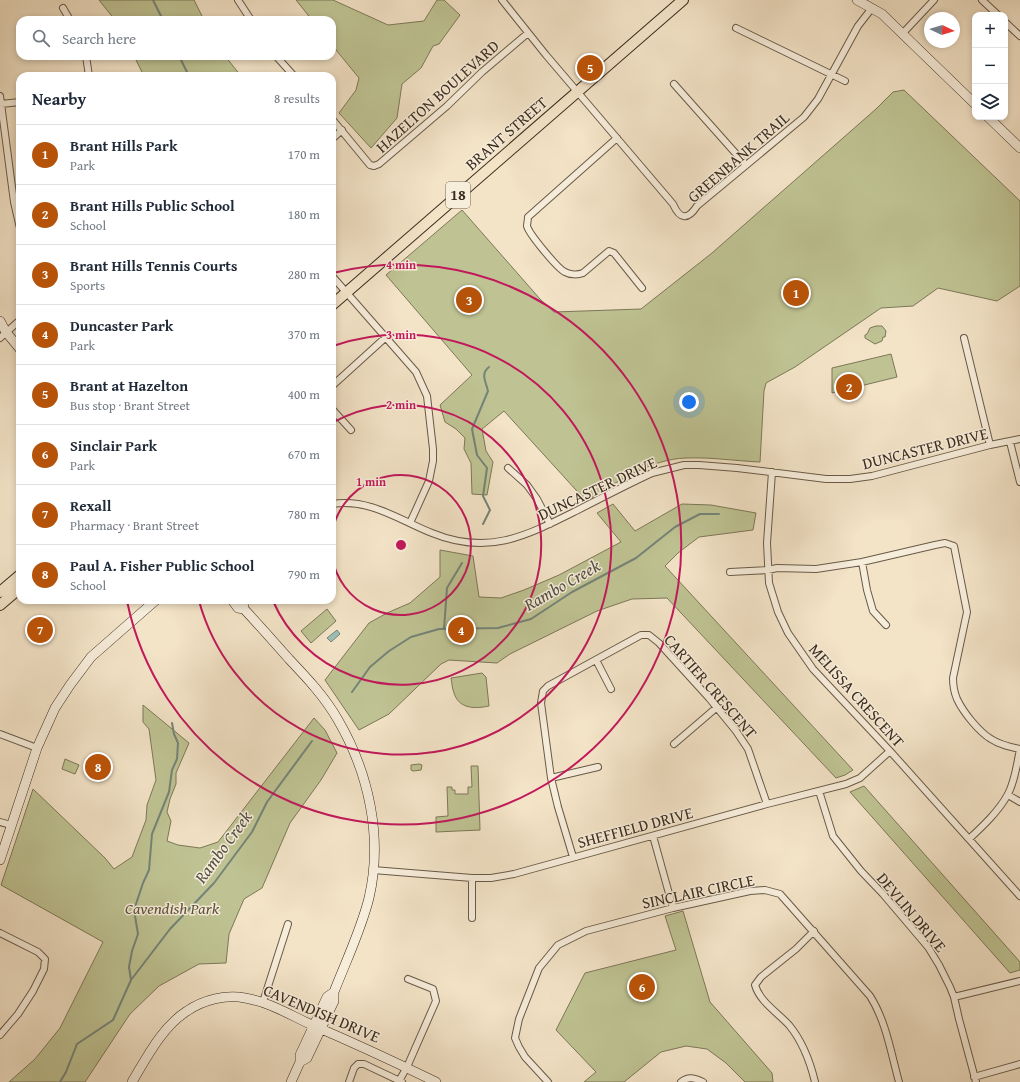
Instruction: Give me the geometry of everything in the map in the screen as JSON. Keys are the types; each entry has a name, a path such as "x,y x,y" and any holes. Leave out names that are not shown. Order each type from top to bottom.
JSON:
{"main road":[{"name":"BRANT STREET","path":"336,301 683,0"},
{"path":"0,592 16,578"},
{"path":"0,606 16,592"}],"street":[{"path":"238,0 248,16"},
{"path":"502,0 577,91"},
{"path":"856,0 882,14 904,33 972,101"},
{"path":"904,33 934,0"},
{"path":"982,0 995,12"},
{"path":"63,8 68,16"},
{"name":"GREENBANK TRAIL","path":"577,91 673,204 676,212 680,215 686,216 691,214 697,206 804,117 818,99 858,26 872,8"},
{"path":"1008,25 1020,36"},
{"path":"736,28 845,81"},
{"name":"HAZELTON BOULEVARD","path":"336,123 370,165 374,166 379,164 447,106 482,72 528,33"},
{"path":"87,60 88,72"},
{"path":"280,60 290,72"},
{"path":"674,84 746,165"},
{"path":"0,96 16,211"},
{"path":"1,104 16,102"},
{"path":"991,120 1020,148"},
{"path":"336,135 342,130"},
{"path":"617,138 528,217 527,226 550,257 565,273 578,275 583,273 609,251 614,253 642,288"},
{"path":"336,281 416,372 427,396 433,462 429,482 410,523"},
{"path":"0,321 3,335 16,346"},
{"path":"3,335 16,324"},
{"path":"336,382 386,337"},
{"path":"964,338 990,446"},
{"path":"336,413 351,430"},
{"name":"DUNCASTER DRIVE","path":"336,504 363,505 380,510 432,534 449,539 466,543 491,543 509,540 532,532 652,473 684,465 699,465 850,480 916,466 990,446 1020,440"},
{"path":"1010,442 1020,482"},
{"path":"508,468 527,485 537,499 550,524"},
{"name":"MELISSA CRESCENT","path":"772,472 767,543 769,583 778,612 788,633 813,669 890,751 1020,896"},
{"path":"730,572 768,570 777,568 816,569 862,562 945,543 954,546 967,612 966,624 953,678 953,688 957,699 965,712 983,734 1001,744 1020,749 1008,795 991,817 969,839"},
{"path":"862,562 867,590 873,611 886,625"},
{"path":"0,860 37,748 55,708 70,685 91,658 152,604"},
{"path":"235,604 238,608 243,604 315,687 338,720 359,764 367,791 372,817 375,845 369,898 361,923 334,992 327,997 307,1058 300,1062 291,1082"},
{"name":"CARTIER CRESCENT","path":"573,857 551,778 541,703 543,691 548,686 641,635 649,635 659,644 736,730 748,748 767,804"},
{"path":"596,660 611,689"},
{"path":"674,744 716,708"},
{"path":"0,734 37,748"},
{"name":"SHEFFIELD DRIVE","path":"373,870 472,878 491,878 846,784 860,778 890,751"},
{"path":"551,778 598,767"},
{"name":"DEVLIN DRIVE","path":"819,791 833,836 861,871 883,894 928,947 948,981 954,997 975,1079"},
{"path":"1008,795 1020,802"},
{"path":"0,822 11,825"},
{"path":"653,836 673,908"},
{"path":"472,878 472,918"},
{"name":"SINCLAIR CIRCLE","path":"548,1082 525,1057 515,1038 519,1019 539,968 558,945 586,931 673,908 738,893 765,890 780,894 870,996 877,1007 882,1020 899,1082"},
{"path":"263,1002 288,924"},
{"path":"814,932 796,949 761,977 755,985 757,992 789,1026 803,1045 815,1082"},
{"path":"0,933 38,952 45,959 44,969 32,991 18,1014 0,1035"},
{"path":"401,1082 436,1001 433,990 408,980"},
{"path":"954,997 1020,981"},
{"name":"CAVENDISH DRIVE","path":"132,1082 149,1054 169,1026 188,1010 207,1001 218,998 244,998 263,1002 407,1067 436,1082"},
{"name":"CAVENDISH DRIVE","path":"349,1082 354,1068 358,1064 364,1064 401,1082"},
{"path":"975,1079 1020,1064"},
{"path":"681,1082 688,1078 695,1078 703,1082"}],"green space":[{"path":"99,0 194,0 202,16 112,16"},
{"path":"296,0 333,0 388,25 424,21 437,0 444,0 460,15 439,44 433,46 421,68 402,84 397,118 371,148 339,113 356,90 359,78 336,50 336,16 309,16"},
{"path":"136,60 228,60 238,72 142,72"},
{"path":"904,90 1020,201 1020,286 997,301 938,288 913,306 881,308 795,367 766,383 764,391 760,462 705,458 673,459 646,467 586,501 504,411 482,429 486,451 493,462 487,495 472,494 471,463 464,449 465,438 456,429 445,422 440,405 472,375 386,275 462,210 540,299 554,312 641,309 712,253 876,109 893,92"},
{"path":"882,326 886,331 885,337 883,337 882,341 875,344 865,338 865,335 870,328"},
{"path":"891,354 897,377 832,393 832,368"},
{"path":"613,504 635,531 682,504 711,505 756,513 753,530 699,537 678,553 665,566 853,770 836,778 667,598 632,599 597,611 510,654 497,663 449,660 441,664 389,714 359,730 325,680 369,623 410,603 440,577 440,550 473,556 479,597 501,598 559,575 621,542 597,513"},
{"path":"327,609 336,621 311,643 301,631"},
{"path":"482,673 486,677 489,706 468,707 456,698 451,678"},
{"name":"Cavendish Park","path":"143,705 189,743 176,773 176,784 167,812 171,821 167,841 178,845 200,848 218,842 314,718 325,730 337,753 321,780 290,823 262,888 244,899 229,934 226,963 199,964 159,986 130,1014 85,1082 9,1082 35,1059 60,1028 103,942 1,885 33,789 105,858 114,869 132,857 146,820 147,805 156,780 149,729 143,722"},
{"path":"65,759 79,765 75,774 62,769"},
{"path":"411,765 422,765 421,770 411,770"},
{"path":"471,766 478,766 480,830 436,832 436,817 448,816 447,787 452,787 452,790 455,790 455,794 468,794 468,787 472,787"},
{"path":"864,786 1020,962 1020,970 1010,973 850,792"},
{"path":"683,911 710,1002 772,1073 773,1082 745,1082 726,1063 707,1049 686,1046 661,1052 624,1082 584,1082 596,1072 556,1030 585,973 676,950 665,916"}],"water":[{"path":"337,630 340,634 331,642 327,638"}],"waterway":[{"name":"Rambo Creek","path":"153,0 161,16"},
{"name":"Rambo Creek","path":"181,60 187,72"},
{"path":"483,524 490,510 483,496 487,468 477,455 472,429 488,391 484,375 489,367"},
{"name":"Rambo Creek","path":"352,692 370,667 389,651 411,637 439,629 498,628 531,619 572,592 636,558 675,527 700,514 719,514"},
{"path":"444,629 447,588 462,563"},
{"path":"131,980 129,967 132,951 138,934 134,910 149,870 152,834 169,792 172,770 177,759 178,743 174,734 172,723"},
{"name":"Rambo Creek","path":"60,1082 66,1072 77,1044 113,1020 131,980 170,929 214,883 252,832 267,802 312,741"}],"place":[{"name":"Brant at Hazelton","path":"590,68"},
{"name":"Brant Hills Park","path":"796,293"},
{"name":"Brant Hills Tennis Courts","path":"469,300"},
{"name":"Brant Hills Public School","path":"849,387"},
{"name":"Rexall","path":"40,630"},
{"name":"Duncaster Park","path":"461,630"},
{"name":"Paul A. Fisher Public School","path":"98,767"},
{"name":"Sinclair Park","path":"642,987"}]}
